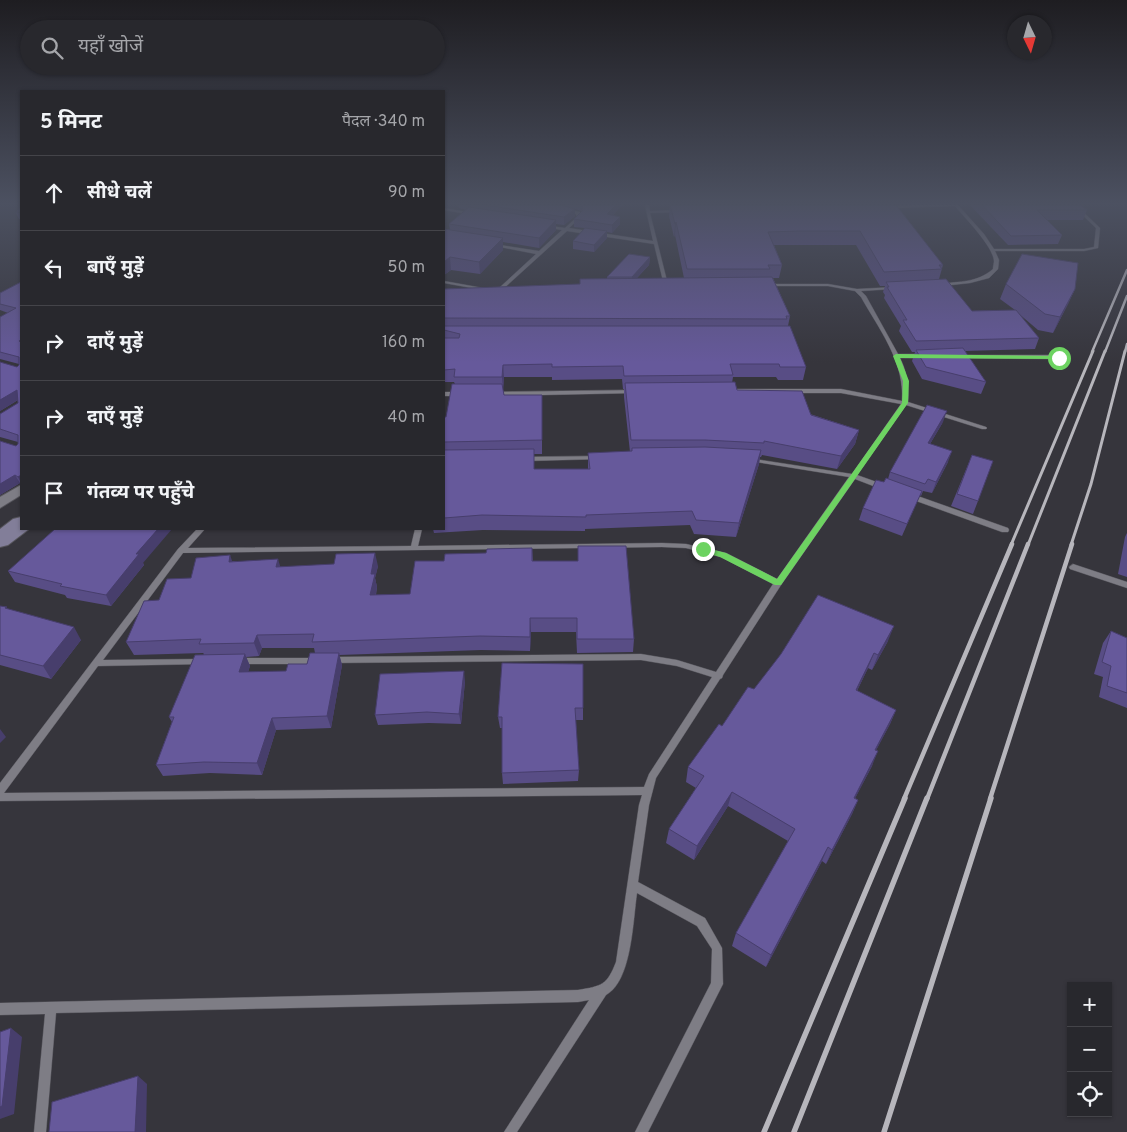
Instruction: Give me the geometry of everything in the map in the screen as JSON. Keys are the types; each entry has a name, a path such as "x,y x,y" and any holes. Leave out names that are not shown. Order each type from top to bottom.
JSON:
{"main road":[{"path":"0,522 19,496"},
{"path":"0,540 20,525"}],"street":[{"path":"0,490 19,496"},
{"path":"0,504 19,496"}],"lane":[{"path":"500,289 535,258"},
{"path":"659,258 666,285"},
{"path":"933,286 982,280 991,275 996,269 997,258"},
{"path":"445,284 510,289"},
{"path":"656,286 675,285"},
{"path":"761,285 828,285 856,290 895,288"},
{"path":"510,1132 602,992 614,982 622,962 646,790 652,777 778,583 905,403 906,381 896,356 863,296 856,290"},
{"path":"896,356 925,356"},
{"path":"953,357 1059,358"},
{"path":"733,391 841,391 905,403 984,428"},
{"path":"483,394 643,392"},
{"path":"445,394 463,394"},
{"path":"518,459 606,458"},
{"path":"739,458 853,476 889,489"},
{"path":"898,492 1005,530"},
{"path":"0,790 181,551 200,530"},
{"path":"414,548 418,530"},
{"path":"181,551 686,546 723,555 778,583"},
{"path":"1073,567 1127,585"},
{"path":"234,662 641,657 677,662 719,676"},
{"path":"96,663 214,662"},
{"path":"0,797 646,790"},
{"path":"632,885 701,922 717,948 717,984 641,1132"},
{"path":"0,1009 578,996 602,992"},
{"path":"40,1132 51,1008"}],"building":[{"path":"455,258 483,258 479,262"},
{"path":"625,258 649,258 632,277 607,277"},
{"path":"684,258 779,258 782,265 768,265 770,269 687,269"},
{"path":"876,258 937,258 943,265 939,265 942,269 884,272"},
{"path":"1020,258 1046,258 1078,263 1075,289 1060,317 1045,314 1006,284"},
{"path":"772,277 790,316 786,316 787,319 445,318 445,289 580,284 580,279"},
{"path":"946,279 972,311 1016,310 1039,338 916,341 903,320 907,320 887,287 889,287 886,282"},
{"path":"20,283 20,476 18,477 15,475 0,484 0,441 16,446 18,444 18,435 0,429 0,414 18,403 17,390 0,400 0,362 17,367 19,365 19,357 0,352 0,317 16,308 0,304 0,293"},
{"path":"445,326 790,326 806,367 780,367 779,364 730,364 733,375 624,376 623,366 552,367 552,364 503,365 502,377 454,377 455,369 445,370 445,338 459,338 460,334 445,330"},
{"path":"963,348 986,382 926,367 916,350"},
{"path":"735,382 737,390 802,391 811,415 859,430 841,456 764,441 764,443 705,440 631,440 625,383"},
{"path":"452,384 502,384 504,395 542,395 542,440 445,442 446,417"},
{"path":"927,405 947,411 928,443 952,451 936,482 928,479 925,484 890,472"},
{"path":"705,447 761,450 739,523 696,520 692,511 586,515 586,517 482,515 445,518 445,450 534,449 534,469 590,469 588,453 632,451 632,448"},
{"path":"972,455 993,461 978,501 957,494"},
{"path":"886,478 922,491 907,524 863,508 876,480 884,482"},
{"path":"54,530 157,530 136,554 139,554 106,595 60,586 62,584 8,571"},
{"path":"578,546 626,546 634,639 577,639 577,618 530,618 530,637 480,636 312,642 314,634 257,635 254,643 199,644 201,639 126,642 144,601 159,600 167,579 191,578 196,558 230,555 229,562 278,559 276,567 334,564 336,554 375,553 371,574 375,574 370,595 410,594 415,561 444,561 445,554 486,553 487,549 532,548 532,561 578,561"},
{"path":"818,595 894,626 878,655 874,653 856,690 896,710 875,750 878,751 854,798 858,800 832,850 828,847 771,955 736,933 795,829 732,792 697,846 669,829 704,776 688,767 719,724 722,726 748,687 754,689 781,654"},
{"path":"0,606 74,627 43,666 0,655"},
{"path":"1111,631 1127,638 1127,693 1107,686 1111,666 1102,662"},
{"path":"310,653 339,653 327,716 272,718 257,763 204,762 156,765 174,717 169,717 195,655 245,654 239,672 286,671 288,664 307,664"},
{"path":"502,663 583,664 583,708 575,708 579,770 502,773 502,717 498,717"},
{"path":"464,671 459,714 427,712 375,715 380,674"},
{"path":"11,1028 2,1106 0,1107 0,1032"},
{"path":"138,1076 135,1132 49,1132 52,1102"}],"railway":[{"path":"1092,352 1127,270"},
{"path":"1105,352 1127,296"},
{"path":"1125,352 1127,344"},
{"path":"1011,545 1093,351"},
{"path":"1028,545 1105,351"},
{"path":"1071,545 1091,484 1125,351"},
{"path":"904,799 1012,544"},
{"path":"927,799 1028,544"},
{"path":"990,799 1072,544"},
{"path":"764,1132 905,798"},
{"path":"794,1132 927,798"},
{"path":"884,1132 991,798"}],"route":[{"path":"703,549 723,555 778,583 905,403 906,381 896,356 1059,358"}]}
